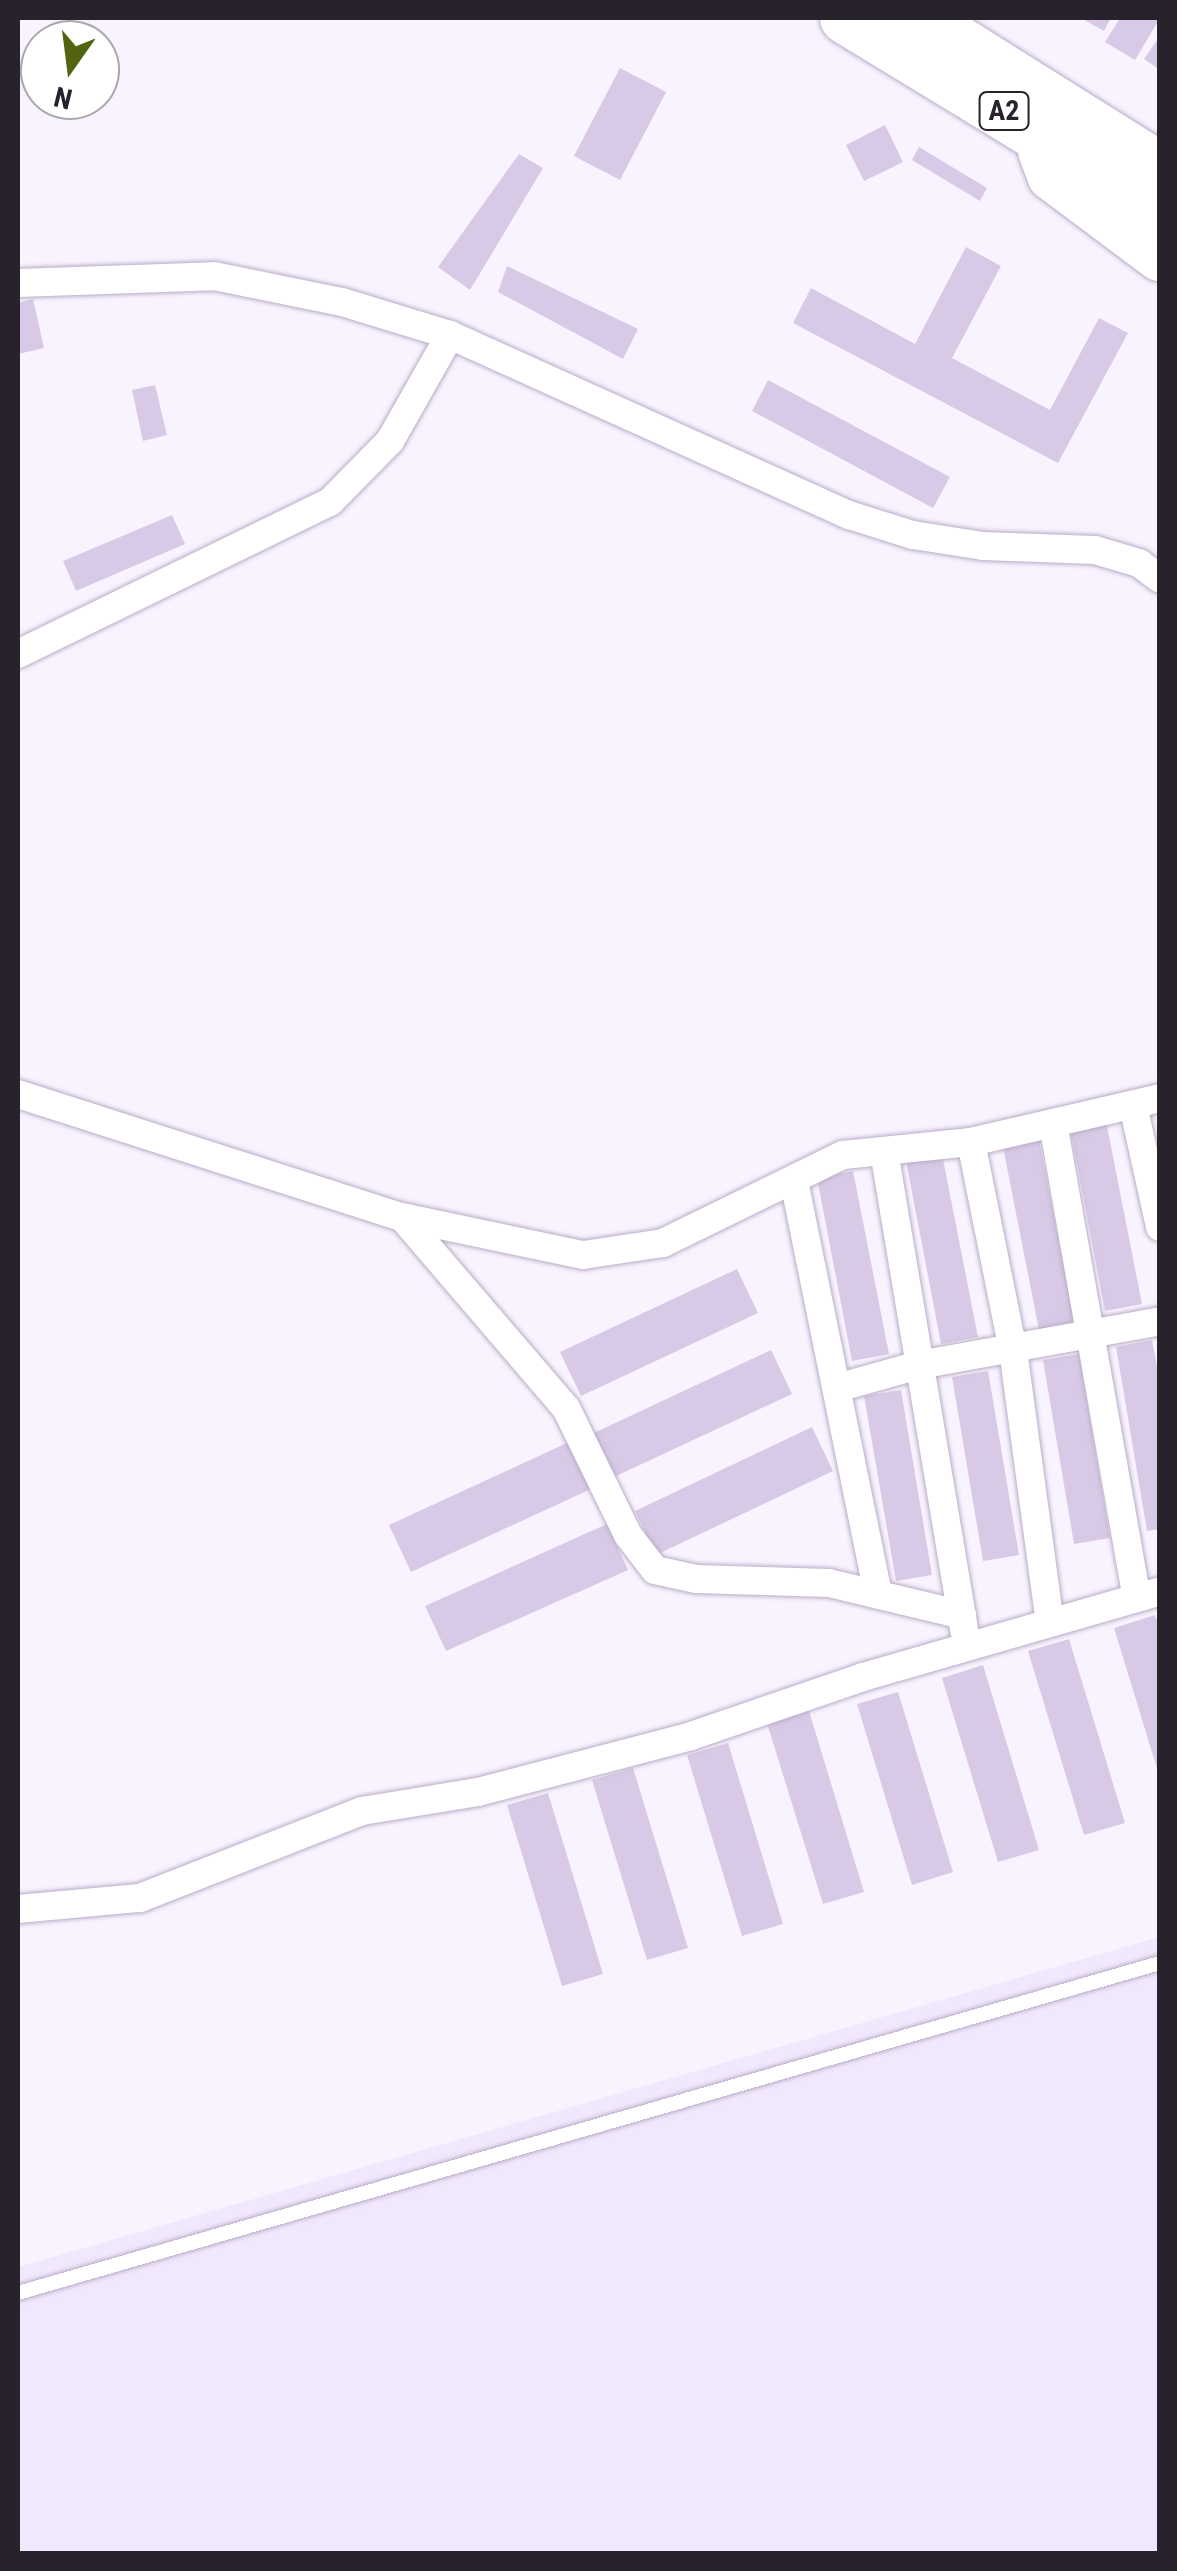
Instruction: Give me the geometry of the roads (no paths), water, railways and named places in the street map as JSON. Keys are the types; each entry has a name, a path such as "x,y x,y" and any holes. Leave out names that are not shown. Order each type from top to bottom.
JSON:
{"highway":[{"name":"A2","path":"846,18 1160,169"},
{"name":"A2","path":"936,21 1036,109 1160,209"},
{"path":"1160,129 1100,96 1036,109 1052,175 1160,254"}],"street":[{"path":"18,283 214,276 342,302 450,335 848,515 913,535 983,546 1095,550 1139,563 1160,579"},
{"path":"18,654 330,502 390,441 450,335"},
{"path":"18,1094 402,1217 583,1255 663,1244 794,1181 810,1167 843,1155 970,1142 1146,1101 1160,1227"},
{"path":"18,1909 140,1898 362,1811 478,1792 672,1742 967,1647 1148,1595 1053,1123"},
{"path":"970,1142 1014,1350 1050,1623"},
{"path":"884,1151 967,1647"},
{"path":"794,1181 878,1595"},
{"path":"402,1217 566,1408 645,1562 670,1575 830,1583 962,1614"},
{"path":"836,1388 919,1365 1160,1321"}],"lane":[{"path":"18,2293 1160,1963"}]}
